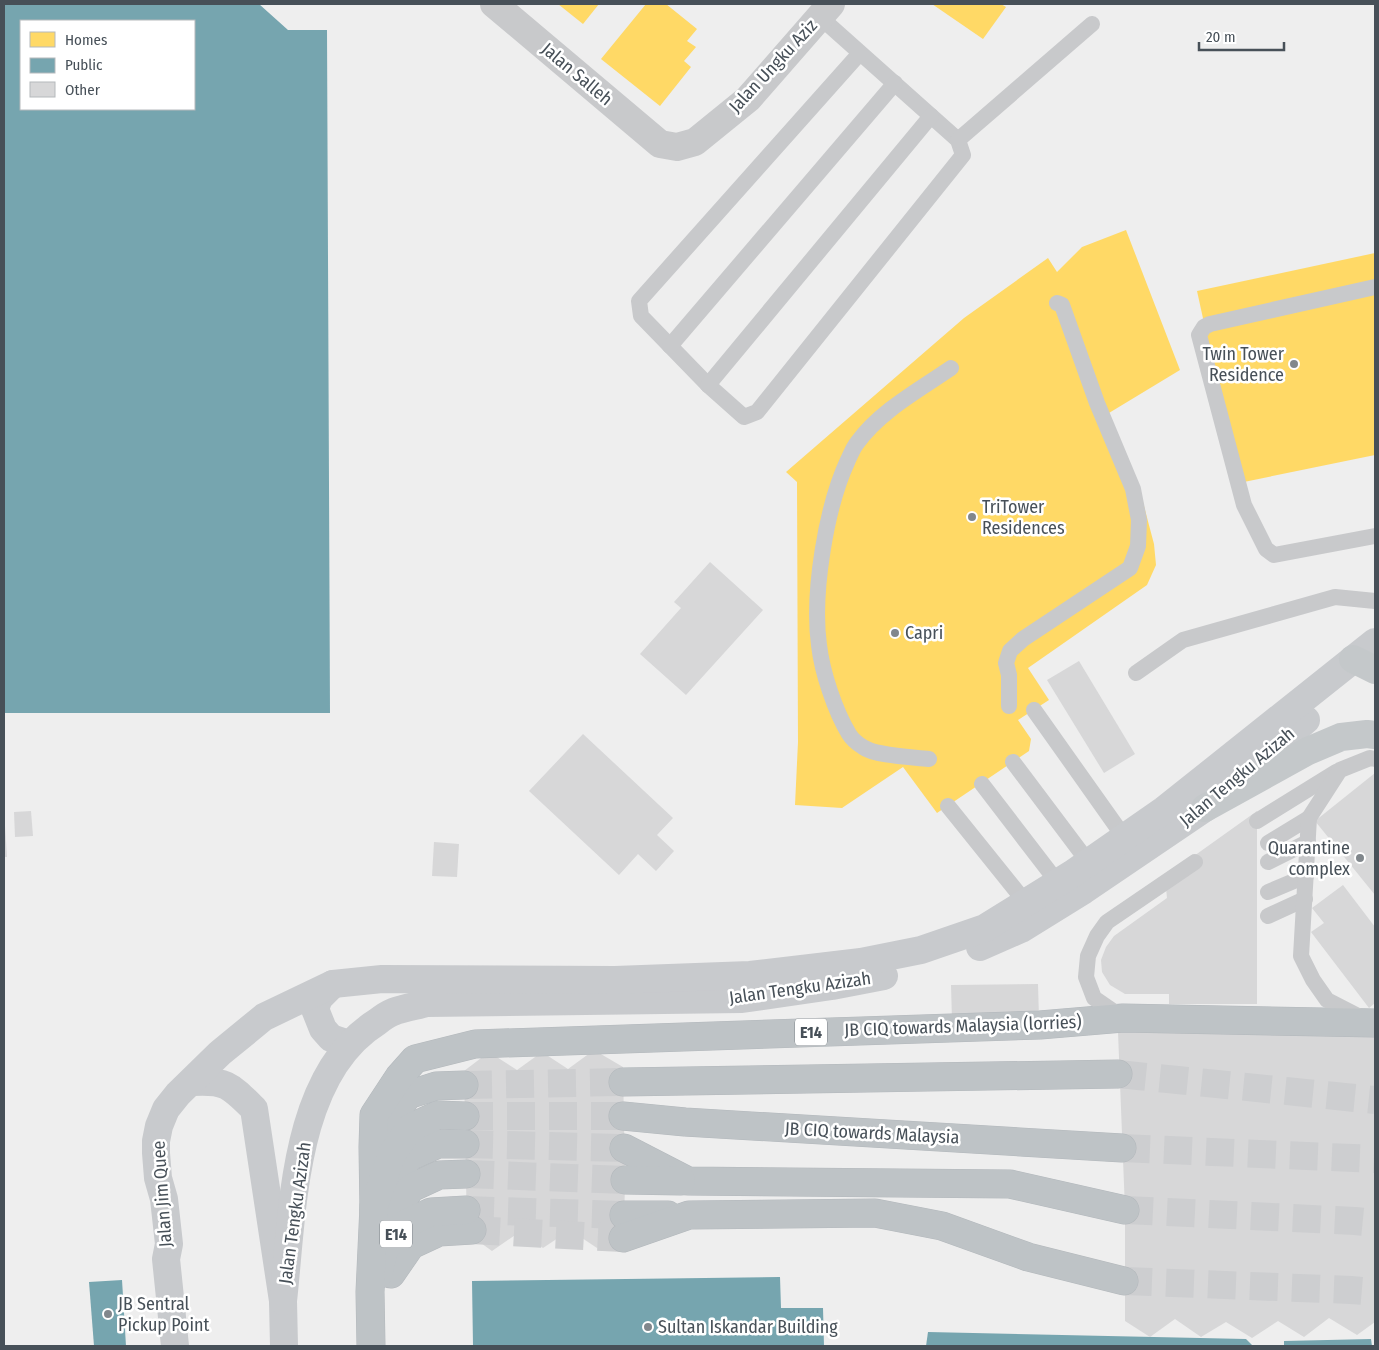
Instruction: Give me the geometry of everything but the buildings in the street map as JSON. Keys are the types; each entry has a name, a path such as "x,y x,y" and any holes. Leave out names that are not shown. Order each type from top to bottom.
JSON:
{"highway":[{"name":"JB CIQ towards Malaysia (lorries)","path":"374,1209 372,1147 374,1115 398,1077 415,1059 475,1044 1040,1025 1123,1018 1373,1022"},
{"path":"623,1082 1118,1074"},
{"path":"372,1147 408,1095 436,1086 464,1085"},
{"name":"E14","path":"371,1325 374,1209 392,1154 410,1128 438,1115 465,1116"},
{"name":"JB CIQ towards Malaysia","path":"623,1116 685,1122 1122,1148"},
{"path":"685,1122 624,1148 688,1181"},
{"name":"E14","path":"373,1238 391,1183 409,1157 438,1144 465,1144"},
{"name":"E14","path":"372,1266 393,1213 411,1188 440,1175 466,1174"},
{"path":"625,1180 1010,1184 1125,1210"},
{"path":"624,1227 689,1215 875,1213 942,1226 1028,1257 1124,1281"},
{"name":"E14","path":"371,1325 392,1270 411,1245 469,1220"}],"main road":[{"name":"Jalan Tengku Azizah","path":"283,1301 296,1175 310,1114 324,1081 349,1044 366,1028 392,1012 426,1003 742,999 832,986 912,970 963,954 1021,929 1084,890 1205,808 1370,661"},
{"name":"Jalan Tengku Azizah","path":"192,1082 220,1053 264,1017 333,984 382,979 615,980 750,975 860,962 921,950 985,928 1088,863 1370,661"},
{"path":"1205,808 1308,751 1341,737 1375,734"},
{"path":"333,984 318,998 315,1009 322,1030 331,1038 349,1044"},
{"path":"192,1082 218,1082 232,1088 254,1110 283,1301 284,1346"},
{"name":"Jalan Jim Quee","path":"176,1346 166,1259 169,1244 164,1199 156,1164 156,1142 159,1126 166,1109 174,1098 192,1082"}],"street":[{"name":"Jalan Salleh","path":"494,4 660,144"},
{"name":"Jalan Ungku Aziz","path":"660,144 677,147 695,142 748,99 825,10"}],"lane":[{"path":"825,10 860,52 958,140 963,155 757,412 744,417 708,385 641,316 639,301 860,52"},
{"path":"958,140 1092,24"},
{"path":"670,346 894,83"},
{"path":"708,385 931,116"},
{"path":"1375,287 1210,324 1204,327 1199,335 1244,505 1266,549 1274,555 1375,536"},
{"path":"1009,706 1009,674 1006,663 1010,651 1023,639 1130,568 1138,546 1139,520 1133,489 1097,403 1062,305 1056,303"},
{"path":"930,759 890,755 865,749 850,736 827,686 819,645 817,614 819,579 830,515 840,477 856,443 887,412 951,368"},
{"path":"1136,673 1183,640 1335,597 1375,601"},
{"path":"1034,710 1124,837"},
{"path":"1257,821 1340,770 1370,758 1375,759"},
{"path":"1013,762 1088,863"},
{"path":"1268,843 1309,818 1340,770"},
{"path":"982,784 1058,883"},
{"path":"948,806 1026,903"},
{"path":"1309,818 1301,956 1313,980 1327,1000 1373,1022"},
{"path":"1268,862 1308,842"},
{"path":"1123,1018 1094,998 1086,977 1088,956 1107,922 1195,862"},
{"path":"1268,892 1306,876"},
{"path":"1268,916 1305,898"}],"tunnel":[{"path":"1118,1074 1375,1100"},
{"path":"464,1085 623,1082"},
{"path":"465,1116 623,1116"},
{"path":"465,1144 624,1148"},
{"path":"1122,1148 1375,1159"},
{"path":"466,1174 625,1180"},
{"path":"466,1210 624,1215"},
{"path":"1125,1210 1375,1223"},
{"path":"472,1230 623,1238"},
{"path":"1124,1281 1375,1292"}],"place":[{"name":"Twin Tower Residence","path":"1294,364"},
{"name":"TriTower Residences","path":"972,517"},
{"name":"Capri","path":"895,633"},
{"name":"Quarantine complex","path":"1360,858"},
{"name":"JB Sentral Pickup Point","path":"108,1314"},
{"name":"Sultan Iskandar Building","path":"648,1327"}]}
